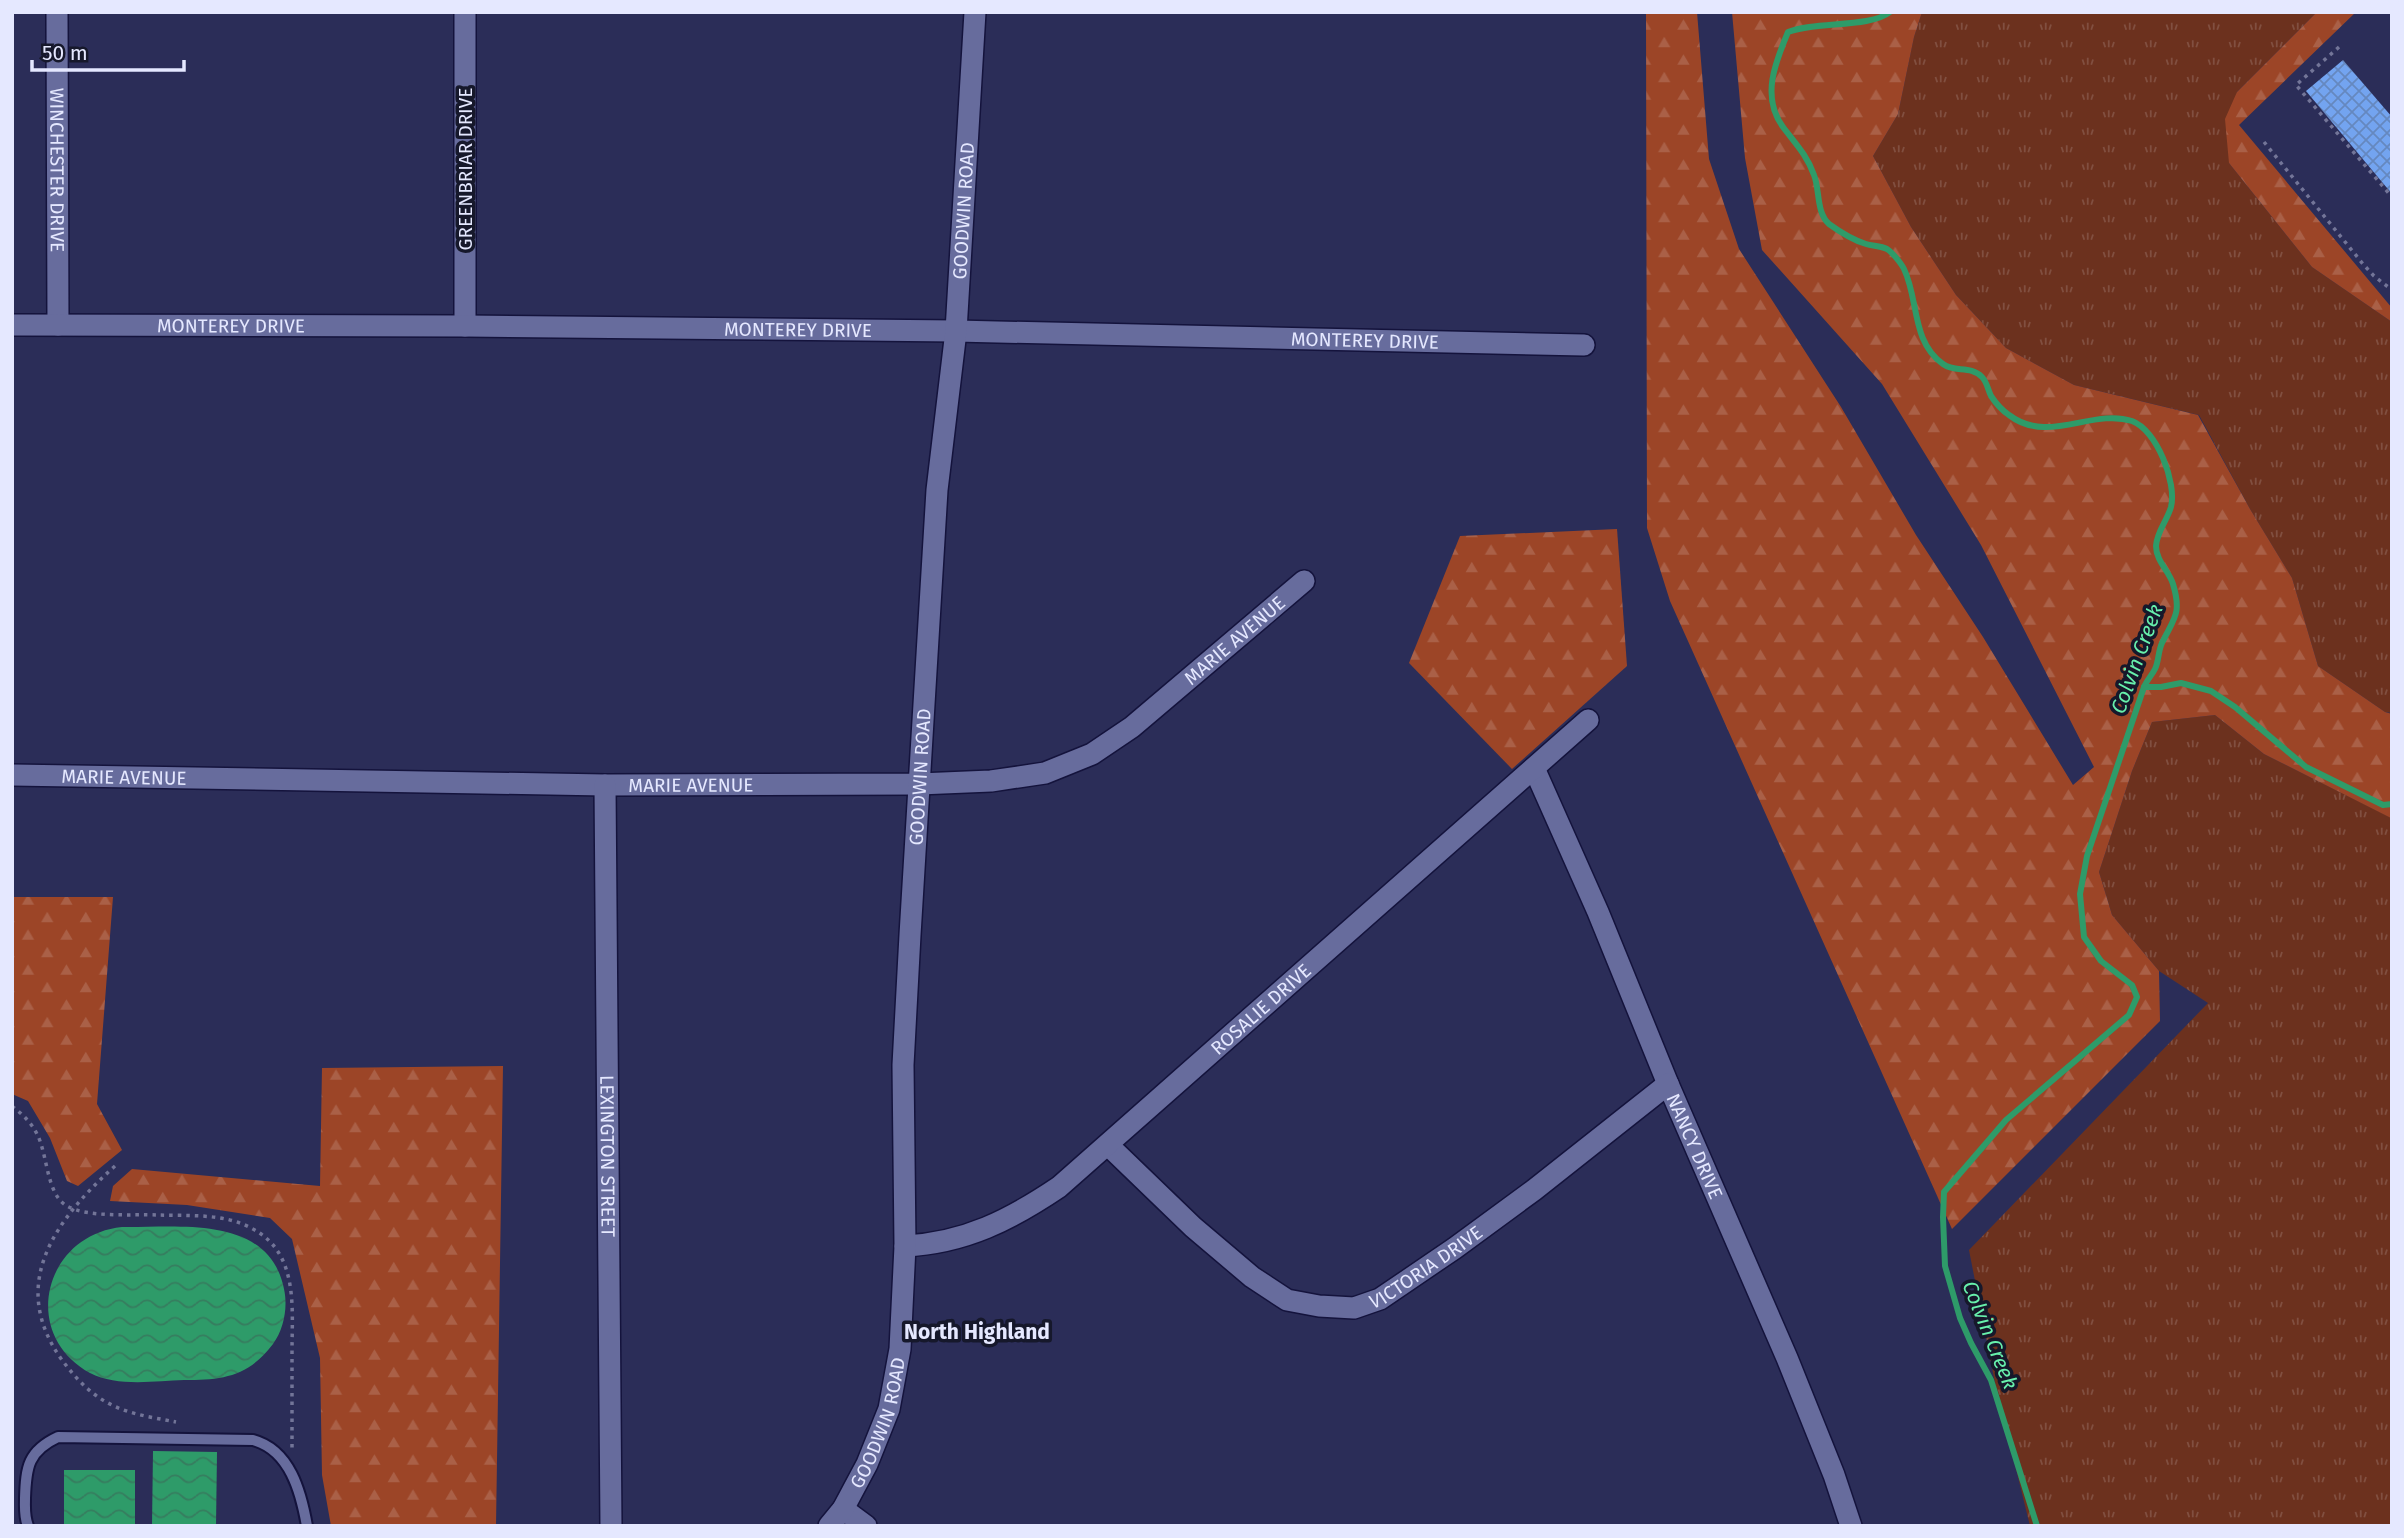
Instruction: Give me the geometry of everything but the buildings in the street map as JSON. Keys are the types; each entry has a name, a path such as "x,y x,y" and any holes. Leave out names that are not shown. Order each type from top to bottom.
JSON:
{"street":[{"name":"WINCHESTER DRIVE","path":"57,12 58,325"},
{"name":"GREENBRIAR DRIVE","path":"466,12 466,326"},
{"name":"GOODWIN ROAD","path":"836,1518 867,1464 889,1409 900,1349 905,1246 903,1065 937,490 956,331 975,12"},
{"name":"MONTEREY DRIVE","path":"12,325 956,331 1584,345"},
{"name":"MARIE AVENUE","path":"12,775 606,785 919,784 991,781 1045,773 1092,754 1132,727 1304,581"},
{"name":"ROSALIE DRIVE","path":"905,1246 936,1244 981,1230 1023,1212 1059,1187 1588,720"},
{"name":"NANCY DRIVE","path":"1534,768 1598,912 1668,1084 1791,1370 1834,1475 1850,1526"},
{"name":"LEXINGTON STREET","path":"606,785 611,1526"},
{"name":"VICTORIA DRIVE","path":"1108,1144 1194,1227 1252,1277 1287,1300 1319,1306 1354,1308 1380,1299 1455,1248 1534,1190 1668,1084"},
{"path":"836,1518 866,1526"}],"lane":[{"path":"28,1526 24,1518 25,1474 37,1450 58,1437 253,1440 265,1443 278,1453 291,1473 300,1494 307,1526"},
{"path":"12,1499 25,1499"}],"path":[{"path":"2339,47 2296,85 2392,197"},
{"path":"2264,142 2363,264 2392,290"},
{"path":"12,1106 37,1133 57,1199 72,1209 111,1214 230,1220 263,1235 282,1258 287,1270 294,1309 291,1473"},
{"path":"115,1166 72,1209 48,1247 41,1268 37,1304 48,1339 69,1370 98,1398 116,1408 187,1424"}],"green space":[{"path":"1646,12 1697,12 1709,159 1739,249 1841,407 1916,535 1983,637 2073,785 2094,767 1981,545 1882,384 1762,250 1745,158 1732,12 1922,12 1898,114 1873,156 1911,227 1956,295 2006,348 2074,385 2198,415 2292,578 2318,666 2385,712 2392,714 2391,818 2264,754 2215,715 2152,722 2132,771 2099,872 2112,915 2159,971 2160,1021 1952,1229 1670,601 1647,528"},
{"path":"1922,12 2317,12 2237,92 2229,163 2312,267 2392,322 2392,713 2385,712 2318,666 2292,578 2250,509 2199,415 2074,385 2006,348 1956,295 1911,227 1873,156 1898,114"},
{"path":"2317,12 2356,12 2239,125 2392,308 2392,322 2312,267 2229,163 2225,119 2237,92"},
{"path":"1617,529 1627,666 1512,769 1409,663 1460,536"},
{"path":"2215,715 2264,754 2392,818 2392,1526 2030,1526 1995,1383 1969,1250 2208,1003 2159,971 2112,915 2099,872 2132,771 2152,722"},
{"path":"12,897 113,897 97,1104 122,1150 78,1186 67,1181 50,1138 28,1101 12,1094"},
{"path":"503,1066 496,1526 331,1526 322,1475 320,1358 292,1239 270,1218 187,1205 110,1201 113,1186 132,1169 320,1186 322,1068"}],"water":[{"path":"122,1227 194,1227 218,1230 241,1237 260,1248 275,1265 285,1296 282,1325 277,1338 264,1355 244,1370 222,1377 136,1382 112,1380 90,1373 68,1356 54,1335 48,1312 50,1288 59,1266 74,1248 95,1234"},
{"path":"153,1451 217,1452 216,1526 152,1526"},
{"path":"64,1470 135,1470 135,1526 64,1526"}],"waterway":[{"name":"Colvin Creek","path":"1890,12 1869,20 1813,26 1788,32 1775,68 1771,92 1776,116 1811,168 1825,219 1851,238 1885,248 1894,255 1909,281 1926,344 1943,364 1977,373 1999,406 2024,423 2055,427 2101,419 2132,421 2141,426 2157,446 2171,485 2171,507 2156,546 2158,556 2173,584 2177,609 2161,646 2155,669 2144,687 2087,856 2080,894 2084,937 2101,961 2132,985 2137,997 2129,1015 2006,1120 1944,1192 1945,1266 1960,1318 1991,1380 2037,1526"},
{"path":"2144,687 2181,683 2211,691 2235,707 2306,767 2383,805 2392,804"}],"district":[{"name":"North Highland","path":"977,1332"}]}
